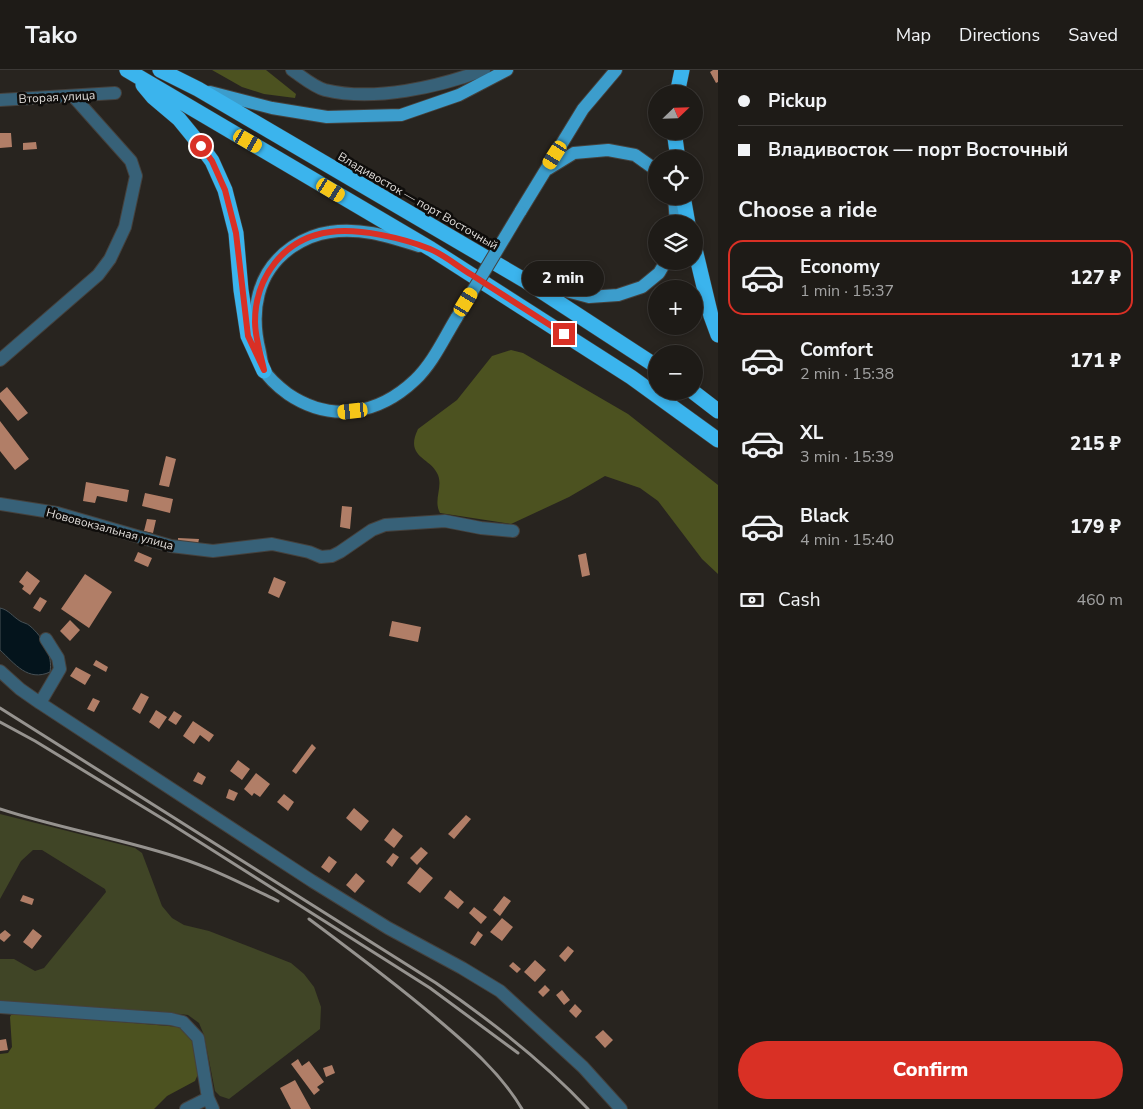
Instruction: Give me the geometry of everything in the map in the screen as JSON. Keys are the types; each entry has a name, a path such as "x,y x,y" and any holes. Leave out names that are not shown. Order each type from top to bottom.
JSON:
{"highway":[{"name":"Владивосток — порт Восточный","path":"160,70 198,89 524,280 648,361"},
{"path":"679,85 682,70"},
{"path":"129,71 431,249 631,377 718,440"},
{"path":"129,71 153,97 180,119 212,161 219,175 225,190 236,233 248,336 264,370"},
{"path":"700,270 711,316 718,335"},
{"path":"703,400 718,412"}],"main road":[{"path":"198,89 272,108 327,117 401,115 459,95 508,70"},
{"path":"431,249 372,232 330,232 307,237 281,255 266,273 258,297 255,320 256,333 264,370 279,388 302,403 341,413 364,410 400,393 416,379 430,361 583,109 616,70"},
{"path":"546,170 574,153 608,150 635,155 648,164"},
{"path":"524,280 588,297 618,295 642,287 659,274 661,270"}],"street":[{"path":"292,70 323,90 358,94 394,92 455,81 484,70"},
{"name":"Вторая улица","path":"0,100 115,93"},
{"path":"0,360 98,275 110,259 124,226 134,186 135,171 131,161 74,96"},
{"name":"Нововокзальная улица","path":"0,504 57,513 171,546 213,551 272,544 309,552 321,557 332,556 348,548 372,530 385,525 445,521 481,528 513,531"},
{"path":"40,703 60,669 58,658 46,639"},
{"path":"0,671 20,689 40,703 312,881 388,928 500,991 582,1067 620,1109"},
{"path":"0,1008 172,1019 183,1022 198,1038 210,1103 186,1109"}],"green space":[{"path":"212,70 266,70 296,94 295,98 264,94 242,87"},
{"path":"511,350 523,353 628,414 718,485 718,574 702,559 658,501 640,488 605,476 569,497 511,524 440,513 437,503 438,475 435,469 416,452 414,446 418,429 457,400 492,356"},
{"path":"0,814 135,848 142,853 162,906 172,918 184,925 209,931 291,963 304,974 314,987 321,1007 320,1029 229,1099 220,1096 215,1091 204,1035 199,1023 188,1015 154,1011 20,1005 0,1002 0,959 14,959 35,971 44,968 106,892 105,889 42,850 33,850 21,861 0,899"},
{"path":"28,1014 180,1027 193,1040 198,1074 195,1081 167,1096 154,1109 0,1109 0,1054 8,1053 12,1047 10,1017 11,1015"}],"shaded area":[{"path":"0,608 29,625 39,635 50,659 50,672 35,675 28,673 17,666 0,650"}],"building":[{"path":"718,70 718,82 716,83 710,72"},
{"path":"0,133 11,133 12,147 0,148"},
{"path":"36,142 37,149 23,150 23,143"},
{"path":"7,387 28,413 18,421 0,399 0,393"},
{"path":"0,421 29,459 15,470 0,451"},
{"path":"166,456 176,459 169,487 159,485"},
{"path":"86,482 129,490 127,502 97,496 95,503 83,501"},
{"path":"145,493 173,499 170,513 142,506"},
{"path":"342,506 352,507 350,529 340,527"},
{"path":"147,519 156,520 153,533 144,531"},
{"path":"178,538 199,539 198,544 178,544"},
{"path":"138,552 152,558 148,567 134,561"},
{"path":"586,553 590,575 582,577 578,555"},
{"path":"27,571 40,581 30,595 22,589 24,586 19,582"},
{"path":"85,574 112,592 89,628 61,609"},
{"path":"274,577 286,582 279,598 268,593"},
{"path":"40,597 47,601 40,612 33,608"},
{"path":"70,620 80,630 70,641 60,631"},
{"path":"392,621 421,627 418,642 389,636"},
{"path":"96,660 108,667 106,672 93,665"},
{"path":"76,667 91,675 85,685 70,676"},
{"path":"141,693 149,697 140,714 132,709"},
{"path":"93,698 100,701 94,712 87,709"},
{"path":"156,710 167,717 159,729 149,722"},
{"path":"174,711 182,716 176,725 168,720"},
{"path":"193,721 214,735 209,742 200,735 194,744 183,736"},
{"path":"312,744 316,748 296,774 292,771"},
{"path":"238,760 250,769 242,780 230,771"},
{"path":"198,772 206,777 202,785 193,781"},
{"path":"256,773 270,784 260,797 254,793 252,796 244,789"},
{"path":"229,789 238,793 234,801 226,798"},
{"path":"284,794 294,802 288,811 277,802"},
{"path":"354,808 369,821 361,831 346,818"},
{"path":"466,815 471,819 454,839 448,834"},
{"path":"393,828 403,836 394,848 384,840"},
{"path":"421,847 428,853 417,865 410,858"},
{"path":"393,853 399,857 392,867 386,862"},
{"path":"329,856 337,862 329,873 321,867"},
{"path":"420,867 433,878 420,893 407,883"},
{"path":"356,873 365,881 355,893 346,885"},
{"path":"450,890 464,902 458,909 444,898"},
{"path":"23,895 34,899 32,905 20,901"},
{"path":"504,896 511,901 500,916 493,910"},
{"path":"474,907 487,917 481,924 469,913"},
{"path":"502,918 513,927 502,941 490,932"},
{"path":"33,929 42,936 32,949 23,942"},
{"path":"5,930 11,935 4,942 0,939 0,934"},
{"path":"478,931 483,935 475,946 470,943"},
{"path":"568,946 574,951 565,962 559,956"},
{"path":"535,960 546,970 535,982 524,972"},
{"path":"513,962 521,969 517,973 509,966"},
{"path":"545,985 550,990 543,997 538,992"},
{"path":"562,990 570,1000 564,1005 556,995"},
{"path":"575,1004 582,1011 576,1018 569,1011"},
{"path":"603,1030 613,1040 605,1048 595,1037"},
{"path":"6,1039 8,1050 0,1051 0,1040"},
{"path":"298,1059 302,1066 309,1061 324,1082 317,1087 320,1090 314,1095 291,1064"},
{"path":"332,1065 335,1073 326,1077 323,1068"},
{"path":"295,1080 311,1109 291,1109 280,1088"}],"railway":[{"path":"0,708 436,983 515,1042 553,1074 588,1109"},
{"path":"0,722 35,741 168,822 430,988 518,1053"},
{"path":"0,809 190,861 278,901"},
{"path":"309,919 421,1005 460,1038 494,1071 522,1109"}],"route":[{"path":"201,146 212,161 225,190 236,233 241,290 248,336 264,370 255,320 258,297 266,273 281,255 307,237 330,232 372,232 431,249 564,334"}]}
